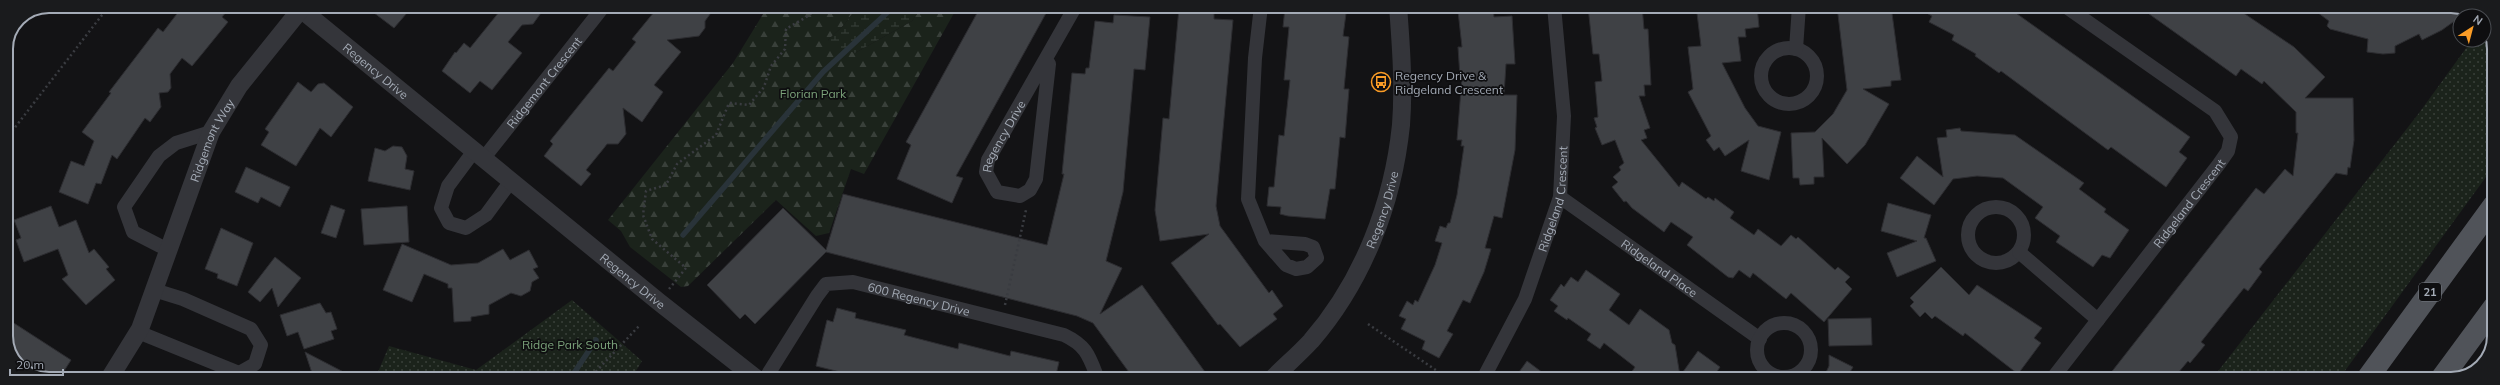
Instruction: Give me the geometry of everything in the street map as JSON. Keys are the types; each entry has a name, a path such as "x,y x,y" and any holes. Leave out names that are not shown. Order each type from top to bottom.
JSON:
{"main road":[{"name":"21","path":"2372,372 2487,215"},
{"path":"2446,372 2487,317"}],"street":[{"name":"Ridgemont Way","path":"113,372 138,332 211,132 239,86 295,13"},
{"name":"Regency Drive","path":"307,13 478,155 748,372"},
{"name":"Ridgemont Crescent","path":"478,155 598,13"},
{"path":"1046,60 1072,13"},
{"path":"1260,13 1255,58 1248,199 1265,241"},
{"name":"Regency Drive","path":"1279,372 1311,341 1329,318 1363,261 1389,196 1401,124 1401,52 1398,13"},
{"name":"Ridgeland Crescent","path":"1487,372 1525,299 1560,196 1564,116 1555,13"},
{"path":"1796,49 1799,13"},
{"name":"Ridgeland Crescent","path":"2057,372 2219,164 2228,151 2231,136 2215,111 2075,13"},
{"path":"1788,48 1796,49 1804,52 1814,64 1817,72 1816,84 1804,100 1789,104 1781,103 1774,100 1763,88 1761,80 1763,65 1767,58 1777,51 1788,48"},
{"name":"Regency Drive","path":"1046,60 1049,64 1036,179 1030,190 1020,196 997,192 986,172 988,160 1046,60"},
{"path":"168,250 133,232 124,207 159,156 176,143 211,132"},
{"path":"478,155 448,186 441,208 449,223 466,228 486,215 511,181"},
{"name":"Ridgeland Place","path":"1560,196 1760,339"},
{"path":"1993,207 2011,211 2022,225 2023,244 2019,252 2004,262 1985,261 1971,249 1968,231 1970,222 1976,214 1993,207"},
{"path":"2019,252 2098,320"},
{"name":"600 Regency Drive","path":"769,372 826,284 853,282 1064,335 1080,343 1088,354 1095,372"},
{"path":"154,290 183,299 251,329 261,345 255,364 241,372"},
{"path":"138,332 237,372"}],"path":[{"path":"13,130 103,13"},
{"path":"669,290 686,268 652,239 642,215 646,191 666,185 677,164 716,135 729,103 749,105 764,87 771,66 784,49 786,29 811,13"},
{"path":"1002,319 1030,190"},
{"path":"1368,324 1439,372"},
{"path":"596,372 639,326"}],"green space":[{"name":"Florian Park","path":"764,13 853,13 844,25 828,40 855,53 912,21 918,13 954,13 864,174 851,169 829,233 816,236 776,200 688,286 681,287 630,247 621,231 608,220 733,63"},
{"path":"853,13 918,13 912,21 855,53 834,46 828,40 844,25"},
{"path":"2466,48 2487,48 2487,176 2344,372 2217,372 2419,113"},
{"name":"Ridge Park South","path":"572,300 642,361 635,372 378,372 389,346 476,370"}],"building":[{"path":"178,13 225,13 222,17 228,22 192,66 182,58 170,74 171,88 168,92 159,93 161,107 150,122 145,118 117,159 112,155 101,184 96,183 88,204 59,192 71,161 84,166 94,141 82,132 111,93 109,92 158,28 163,32"},
{"path":"374,13 407,13 394,28"},
{"path":"498,13 541,13 533,24 522,25 508,42 522,53 492,90 480,81 470,93 442,71 455,52 456,53 464,43 470,48"},
{"path":"653,13 711,13 705,21 705,28 699,36 667,40 681,52 654,85 663,92 642,122 623,108 626,134 618,144 607,144 586,170 591,174 581,186 544,156 553,144 550,141 609,68 613,71 636,42 632,39"},
{"path":"977,13 1046,13 956,176 963,178 952,203 897,179 911,145 906,142"},
{"path":"1179,13 1214,13 1214,19 1233,20 1216,206 1220,226 1269,293 1272,290 1283,306 1273,314 1277,319 1240,347 1220,324 1218,325 1171,263 1209,234 1160,241 1155,210 1163,118 1169,119"},
{"path":"1284,13 1346,13 1343,36 1349,37 1344,89 1349,89 1345,138 1340,137 1335,189 1330,189 1325,219 1288,216 1280,214 1281,207 1267,206 1269,187 1274,187 1279,135 1284,136 1290,80 1284,80 1289,27 1283,27"},
{"path":"1458,13 1494,13 1494,17 1512,16 1515,64 1506,64 1504,95 1517,95 1515,150 1502,218 1494,216 1485,248 1491,249 1484,272 1470,303 1463,300 1447,331 1453,334 1439,358 1422,349 1425,341 1401,329 1406,319 1399,316 1407,301 1413,305 1415,300 1418,302 1435,265 1442,243 1435,241 1440,226 1446,228 1448,223 1450,223 1457,195 1464,146 1461,146 1462,140 1457,140 1462,77 1460,77 1458,47 1462,47"},
{"path":"1589,13 1643,13 1644,29 1648,29 1651,85 1644,85 1645,96 1639,96 1650,128 1644,130 1647,138 1641,140 1679,187 1682,182 1706,199 1708,197 1714,201 1715,198 1734,212 1730,218 1754,235 1758,229 1781,246 1791,235 1796,239 1798,237 1835,270 1838,267 1850,277 1845,282 1852,289 1824,322 1791,293 1786,299 1753,273 1750,278 1739,270 1733,278 1728,277 1687,245 1693,237 1671,222 1664,232 1632,208 1626,201 1624,202 1612,187 1618,182 1613,177 1621,170 1619,167 1624,163 1615,140 1602,145 1595,128 1597,127 1594,118 1598,117 1595,82 1602,81 1599,54 1593,54"},
{"path":"1697,13 1758,13 1759,27 1745,29 1746,37 1738,37 1741,61 1722,63 1745,108 1758,126 1781,132 1769,180 1741,171 1749,140 1725,156 1719,147 1714,151 1706,140 1711,136 1688,92 1693,89 1688,47 1701,46"},
{"path":"1838,13 1892,13 1901,80 1891,81 1891,86 1863,89 1889,104 1865,145 1847,164 1822,138 1824,177 1814,177 1814,184 1800,185 1799,178 1793,178 1791,133 1815,132 1833,114 1847,90"},
{"path":"1927,13 2016,13 2190,137 2179,152 2187,158 2166,187 2111,147 2108,150 2001,71 1999,73 1975,56 1976,54 1952,40 1954,35 1929,22 1932,16"},
{"path":"2148,13 2243,13 2294,47 2325,77 2305,98 2353,98 2354,140 2350,168 2348,167 2347,175 2336,173 2259,269 2262,272 2248,291 2244,288 2201,342 2205,345 2190,363 2188,361 2179,372 2111,372 2256,188 2264,194 2285,169 2293,176 2298,133 2296,133 2296,112 2264,81 2262,84 2241,69 2236,76"},
{"path":"2318,13 2452,13 2452,23 2442,30 2422,40 2419,34 2395,46 2395,53 2383,54 2367,52 2368,39 2330,29 2327,26 2329,21"},
{"path":"1114,15 1150,17 1145,70 1134,69 1123,192 1106,261 1122,268 1100,314 1142,285 1205,372 1129,372 1093,323 1077,316 826,252 755,324 745,314 740,319 707,285 783,208 826,250 843,194 1047,245 1064,174 1062,174 1072,73 1085,74 1086,68 1089,68 1095,21 1113,23"},
{"path":"298,82 311,92 318,84 324,83 353,107 331,137 320,128 296,166 261,145 269,132 265,129"},
{"path":"1960,128 1961,131 2015,135 2084,183 2079,189 2106,209 2104,212 2129,230 2110,258 2102,255 2093,267 2056,242 2060,236 2035,218 2043,207 2003,178 1977,176 1953,179 1934,205 1900,178 1917,156 1943,177 1937,138 1947,137 1946,130"},
{"path":"393,146 402,147 407,156 405,169 414,171 410,190 368,181 375,148 385,151"},
{"path":"246,167 290,187 280,207 261,197 258,203 235,192"},
{"path":"1888,203 1931,215 1924,238 1926,238 1936,261 1897,277 1887,253 1917,241 1881,231"},
{"path":"331,205 345,210 336,238 321,233"},
{"path":"51,206 59,227 76,220 89,253 94,249 109,267 106,269 115,280 86,305 62,279 68,275 58,249 24,262 16,240 21,238 14,220"},
{"path":"407,206 409,242 364,245 361,209"},
{"path":"221,228 253,243 237,286 217,278 218,274 205,269"},
{"path":"402,244 451,265 478,263 503,249 510,260 529,250 538,267 533,269 539,278 532,282 530,291 521,296 511,293 489,305 489,314 471,317 471,321 454,322 452,288 448,288 448,284 424,274 412,302 383,290"},
{"path":"275,257 301,278 278,307 272,288 260,302 248,292"},
{"path":"1941,267 1969,295 1977,285 2042,328 2034,338 2041,343 2019,372 2015,372 1965,333 1963,336 1935,316 1932,319 1925,312 1920,317 1910,306 1914,302 1910,298"},
{"path":"1586,270 1620,294 1609,310 1629,325 1640,309 1669,330 1672,343 1675,345 1679,372 1632,372 1635,367 1604,343 1600,349 1587,340 1591,334 1568,318 1567,320 1554,311 1558,306 1550,300 1561,284 1564,287 1571,277 1578,282"},
{"path":"320,303 326,313 331,312 337,329 331,331 334,339 304,349 298,332 287,336 280,315"},
{"path":"837,308 856,313 855,318 906,330 904,335 958,349 959,343 1010,356 1011,351 1059,362 1057,372 840,372 816,366 827,320 833,322"},
{"path":"1871,318 1872,345 1829,346 1828,319"},
{"path":"13,323 71,360 63,372 44,372 27,365 16,350 13,338"},
{"path":"1698,351 1720,367 1717,372 1683,372"},
{"path":"305,352 344,372 312,372"},
{"path":"1829,355 1853,367 1850,372 1826,372 1829,366"},
{"path":"1527,361 1542,372 1519,372"}],"waterway":[{"path":"683,235 823,72 887,13"},
{"path":"575,372 596,340"}],"place":[{"name":"Regency Drive & Ridgeland Crescent","path":"1381,82"}]}
